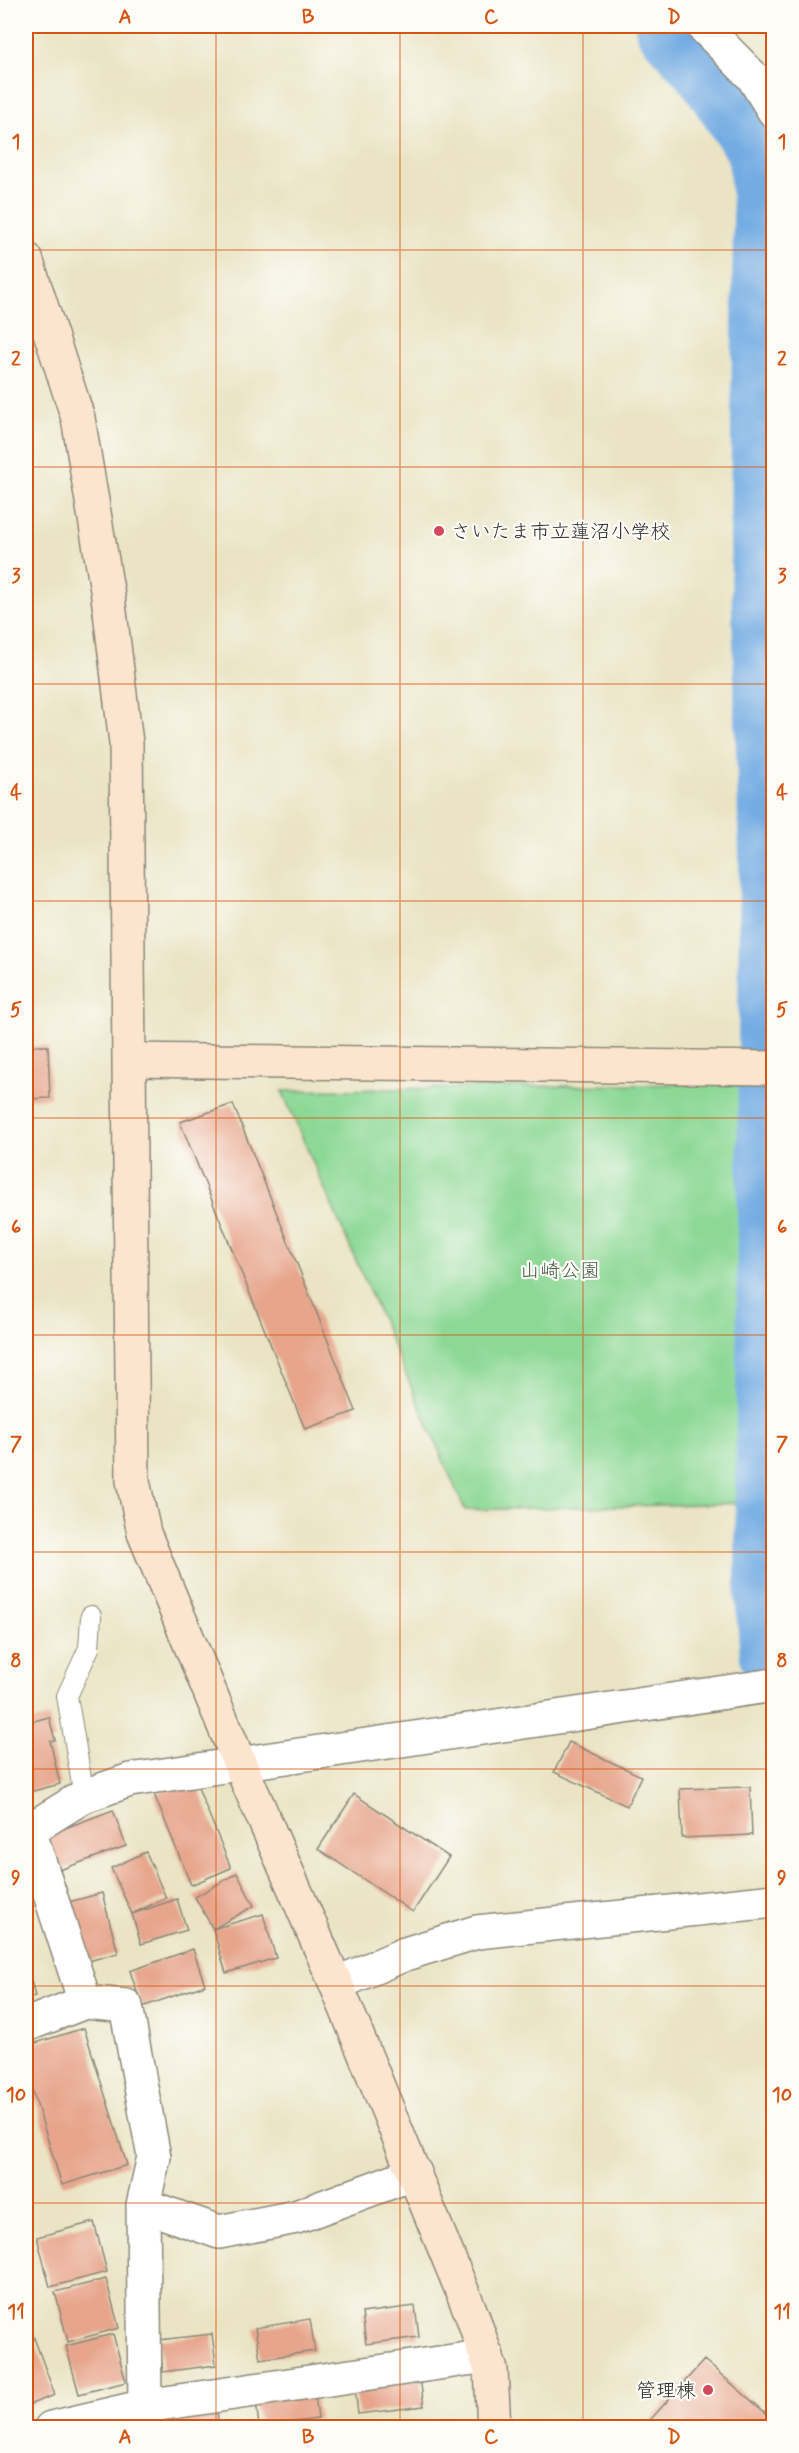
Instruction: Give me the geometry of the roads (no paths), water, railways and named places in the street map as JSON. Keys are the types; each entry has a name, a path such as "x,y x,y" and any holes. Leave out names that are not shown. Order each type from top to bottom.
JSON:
{"street":[{"path":"703,26 753,77 774,111"},
{"path":"28,271 78,418 108,596 126,743 133,1481 144,1533 239,1762 336,1984 487,2356 491,2370 494,2427"},
{"path":"129,1060 774,1068"},
{"path":"85,2002 27,1831 84,1796 130,1780 239,1762 774,1685"},
{"path":"336,1984 405,1954 477,1932 774,1901"},
{"path":"26,2025 85,2002 126,2006 154,2157 143,2205 147,2417"},
{"path":"143,2205 219,2232 296,2217 415,2174"},
{"path":"51,2427 147,2417 487,2356"}],"lane":[{"path":"84,1796 67,1696 89,1648 91,1616"}],"waterway":[{"path":"669,26 713,76 758,145 762,158 767,214 764,540 773,855 769,1596 774,1656"}],"place":[{"name":"さいたま市立蓮沼小学校","path":"439,531"},
{"name":"管理棟","path":"708,2390"}],"park label":[{"name":"山崎公園","path":"560,1270"}]}
